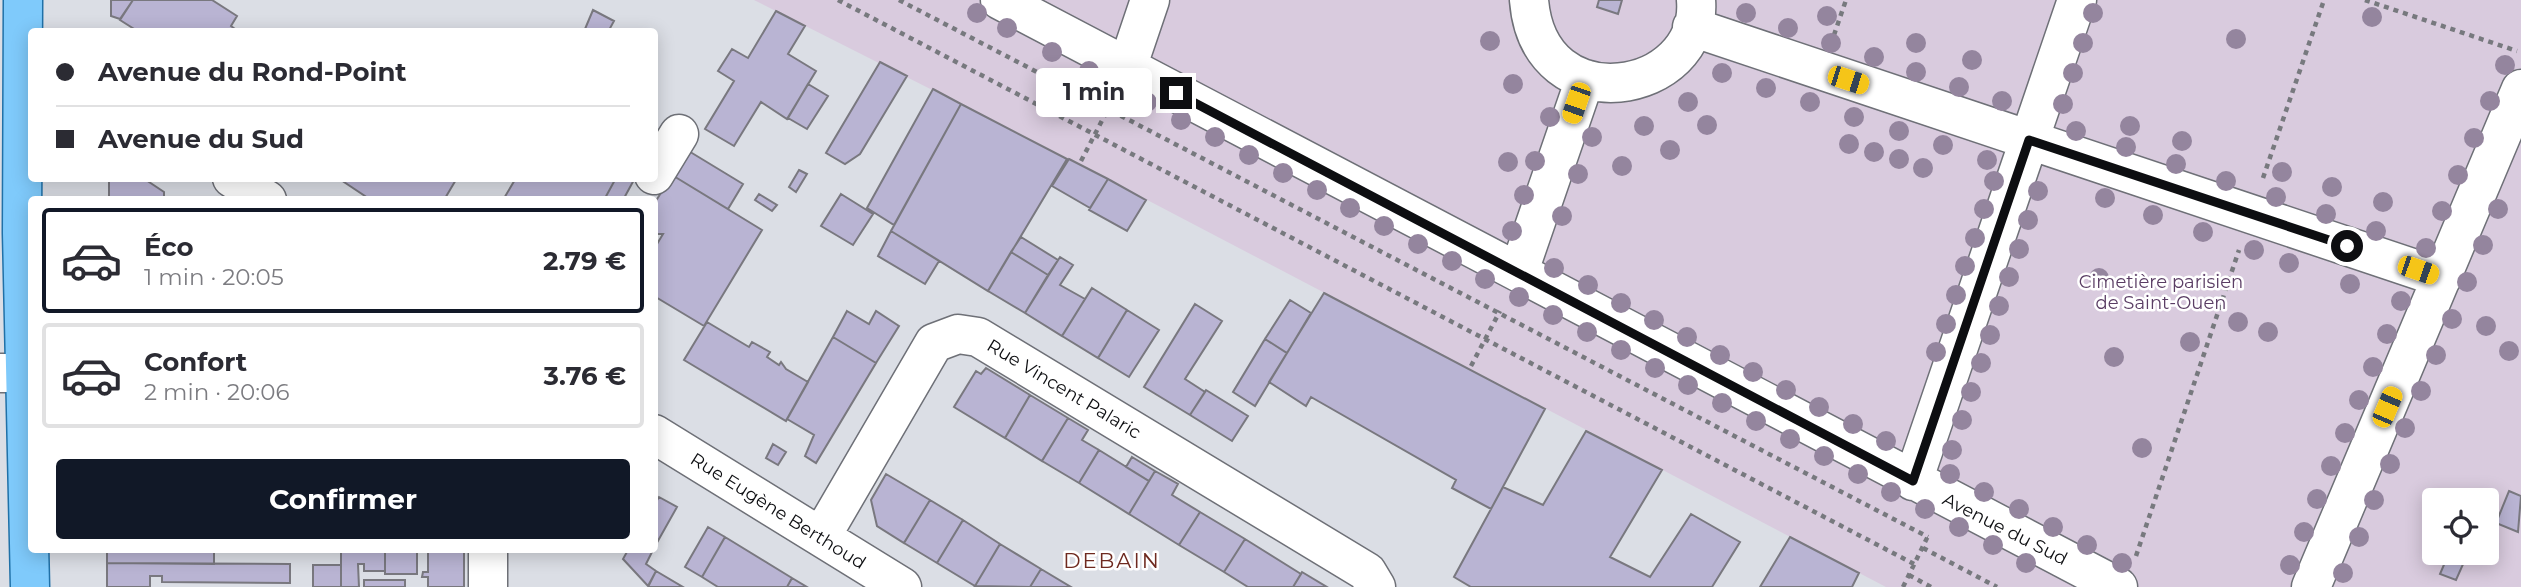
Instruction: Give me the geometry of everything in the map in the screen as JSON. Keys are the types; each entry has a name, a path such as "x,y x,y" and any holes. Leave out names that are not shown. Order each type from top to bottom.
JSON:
{"main road":[{"path":"23,0 27,83 13,373 30,587"}],"street":[{"name":"Avenue du Sud","path":"1000,0 1948,499 2126,574"},
{"path":"1127,68 1150,0"},
{"path":"1529,0 1537,38 1549,56 1566,70 1585,79 1606,84 1628,83 1649,76 1668,63 1682,47 1694,14 2029,140 2442,278"},
{"path":"1913,481 2077,0"},
{"path":"1519,271 1585,79"},
{"path":"2311,587 2521,89"},
{"path":"658,170 679,134"},
{"path":"238,182 261,196"},
{"name":"Rue Vincent Palaric","path":"821,537 934,343 958,334 978,337 1367,572 1376,587"},
{"name":"Rue Eugène Berthoud","path":"658,436 902,587"},
{"path":"488,553 488,587"}],"path":[{"path":"838,0 1914,564"},
{"path":"900,0 1928,537"},
{"path":"2126,574 2324,0"},
{"path":"2365,0 2521,52"},
{"path":"1081,160 1127,68"},
{"path":"1471,366 1519,271"},
{"path":"1903,587 1948,499"},
{"path":"1923,548 1997,587"},
{"path":"1909,576 1931,587"}],"green space":[{"name":"Cimetière parisien de Saint-Ouen","path":"754,0 2521,0 2521,587 1886,587 1069,159"}],"building":[{"path":"111,0 133,0 120,19 111,16"},
{"path":"133,0 212,0 237,16 231,26 234,28 133,28 120,20"},
{"path":"1599,0 1622,0 1618,14 1597,7"},
{"path":"593,10 614,21 610,28 585,28"},
{"path":"776,11 805,26 788,54 816,71 787,119 761,102 734,146 705,129 734,81 718,71 732,49 748,58"},
{"path":"880,62 907,76 860,154 845,164 826,153"},
{"path":"808,84 828,96 807,129 788,118"},
{"path":"933,89 961,104 894,225 867,208"},
{"path":"961,104 1067,159 988,291 891,231"},
{"path":"687,150 743,184 728,209 672,175"},
{"path":"1069,159 1108,179 1090,208 1052,186"},
{"path":"799,170 807,174 796,192 789,187"},
{"path":"672,175 762,230 704,326 658,298 658,242 663,234 658,234 658,198"},
{"path":"1108,179 1146,200 1127,231 1089,210"},
{"path":"109,182 149,182 164,192 164,196 109,196"},
{"path":"344,182 455,182 446,196 365,196"},
{"path":"514,182 614,182 606,196 505,196"},
{"path":"614,182 633,182 625,196 606,196"},
{"path":"759,194 777,205 772,211 755,200"},
{"path":"841,194 873,214 853,245 821,226"},
{"path":"891,231 939,261 925,284 878,256"},
{"path":"1021,237 1058,260 1048,275 1011,252"},
{"path":"1011,252 1048,275 1025,313 988,291"},
{"path":"1060,257 1073,265 1060,285 1085,299 1062,336 1025,313"},
{"path":"1092,288 1127,310 1098,358 1062,336"},
{"path":"1324,293 1545,409 1491,509 1452,488 1456,480 1311,397 1306,406 1269,382"},
{"path":"1290,300 1311,313 1287,353 1265,339"},
{"path":"1195,304 1222,321 1185,379 1205,392 1190,415 1144,387"},
{"path":"1127,310 1159,330 1129,377 1098,358"},
{"path":"847,311 869,324 876,311 899,326 876,363 833,337"},
{"path":"707,322 749,347 752,342 770,352 767,357 779,365 781,362 786,369 808,382 786,421 684,360"},
{"path":"833,337 876,363 816,463 805,456 814,435 787,419"},
{"path":"1265,339 1287,353 1255,406 1233,392"},
{"path":"986,368 1030,395 1005,438 954,407 976,371 981,374"},
{"path":"1206,390 1248,416 1232,441 1190,415"},
{"path":"1030,395 1068,418 1042,461 1005,438"},
{"path":"1068,418 1088,430 1082,440 1099,450 1079,483 1042,461"},
{"path":"1586,431 1662,470 1610,557 1650,577 1691,514 1740,542 1712,587 1471,587 1454,577 1503,487 1543,505"},
{"path":"773,444 786,452 778,465 766,458"},
{"path":"1099,450 1149,481 1129,514 1079,483"},
{"path":"1132,457 1155,471 1149,481 1126,467"},
{"path":"1155,471 1178,484 1172,495 1200,512 1179,545 1129,514"},
{"path":"886,474 930,500 904,543 877,526 871,500"},
{"path":"2509,491 2521,496 2518,532 2499,524 2499,516"},
{"path":"658,499 677,507 658,541"},
{"path":"930,500 963,520 937,563 904,543"},
{"path":"1200,512 1245,539 1224,572 1179,545"},
{"path":"963,520 1000,544 975,586 937,563"},
{"path":"708,527 725,537 702,577 685,567"},
{"path":"725,537 792,578 787,587 718,587 702,577"},
{"path":"1790,537 1859,573 1852,587 1760,587"},
{"path":"1245,539 1301,574 1293,587 1248,587 1224,572"},
{"path":"1000,544 1041,569 1030,587 975,586"},
{"path":"107,553 214,553 214,564 107,563"},
{"path":"341,553 385,553 385,571 364,571 364,564 358,564 359,587 341,587"},
{"path":"385,553 417,553 417,574 385,574"},
{"path":"428,553 464,553 464,587 428,587 428,577 422,577 423,572 428,572"},
{"path":"626,553 652,553 646,564 656,571 648,586 623,559"},
{"path":"107,563 290,564 290,583 162,582 162,576 150,576 150,587 107,587"},
{"path":"313,565 341,565 341,587 313,587"},
{"path":"2444,565 2463,565 2456,580 2440,574"},
{"path":"1041,569 1071,587 1030,587"},
{"path":"656,571 683,587 648,587"},
{"path":"1302,572 1327,587 1293,587"},
{"path":"792,578 807,587 787,587"},
{"path":"364,580 405,580 405,587 364,587"}],"district":[{"name":"DEBAIN","path":"1112,561"}],"route":[{"path":"1176,93 1519,271 1913,481 2029,140 2347,246"}]}
